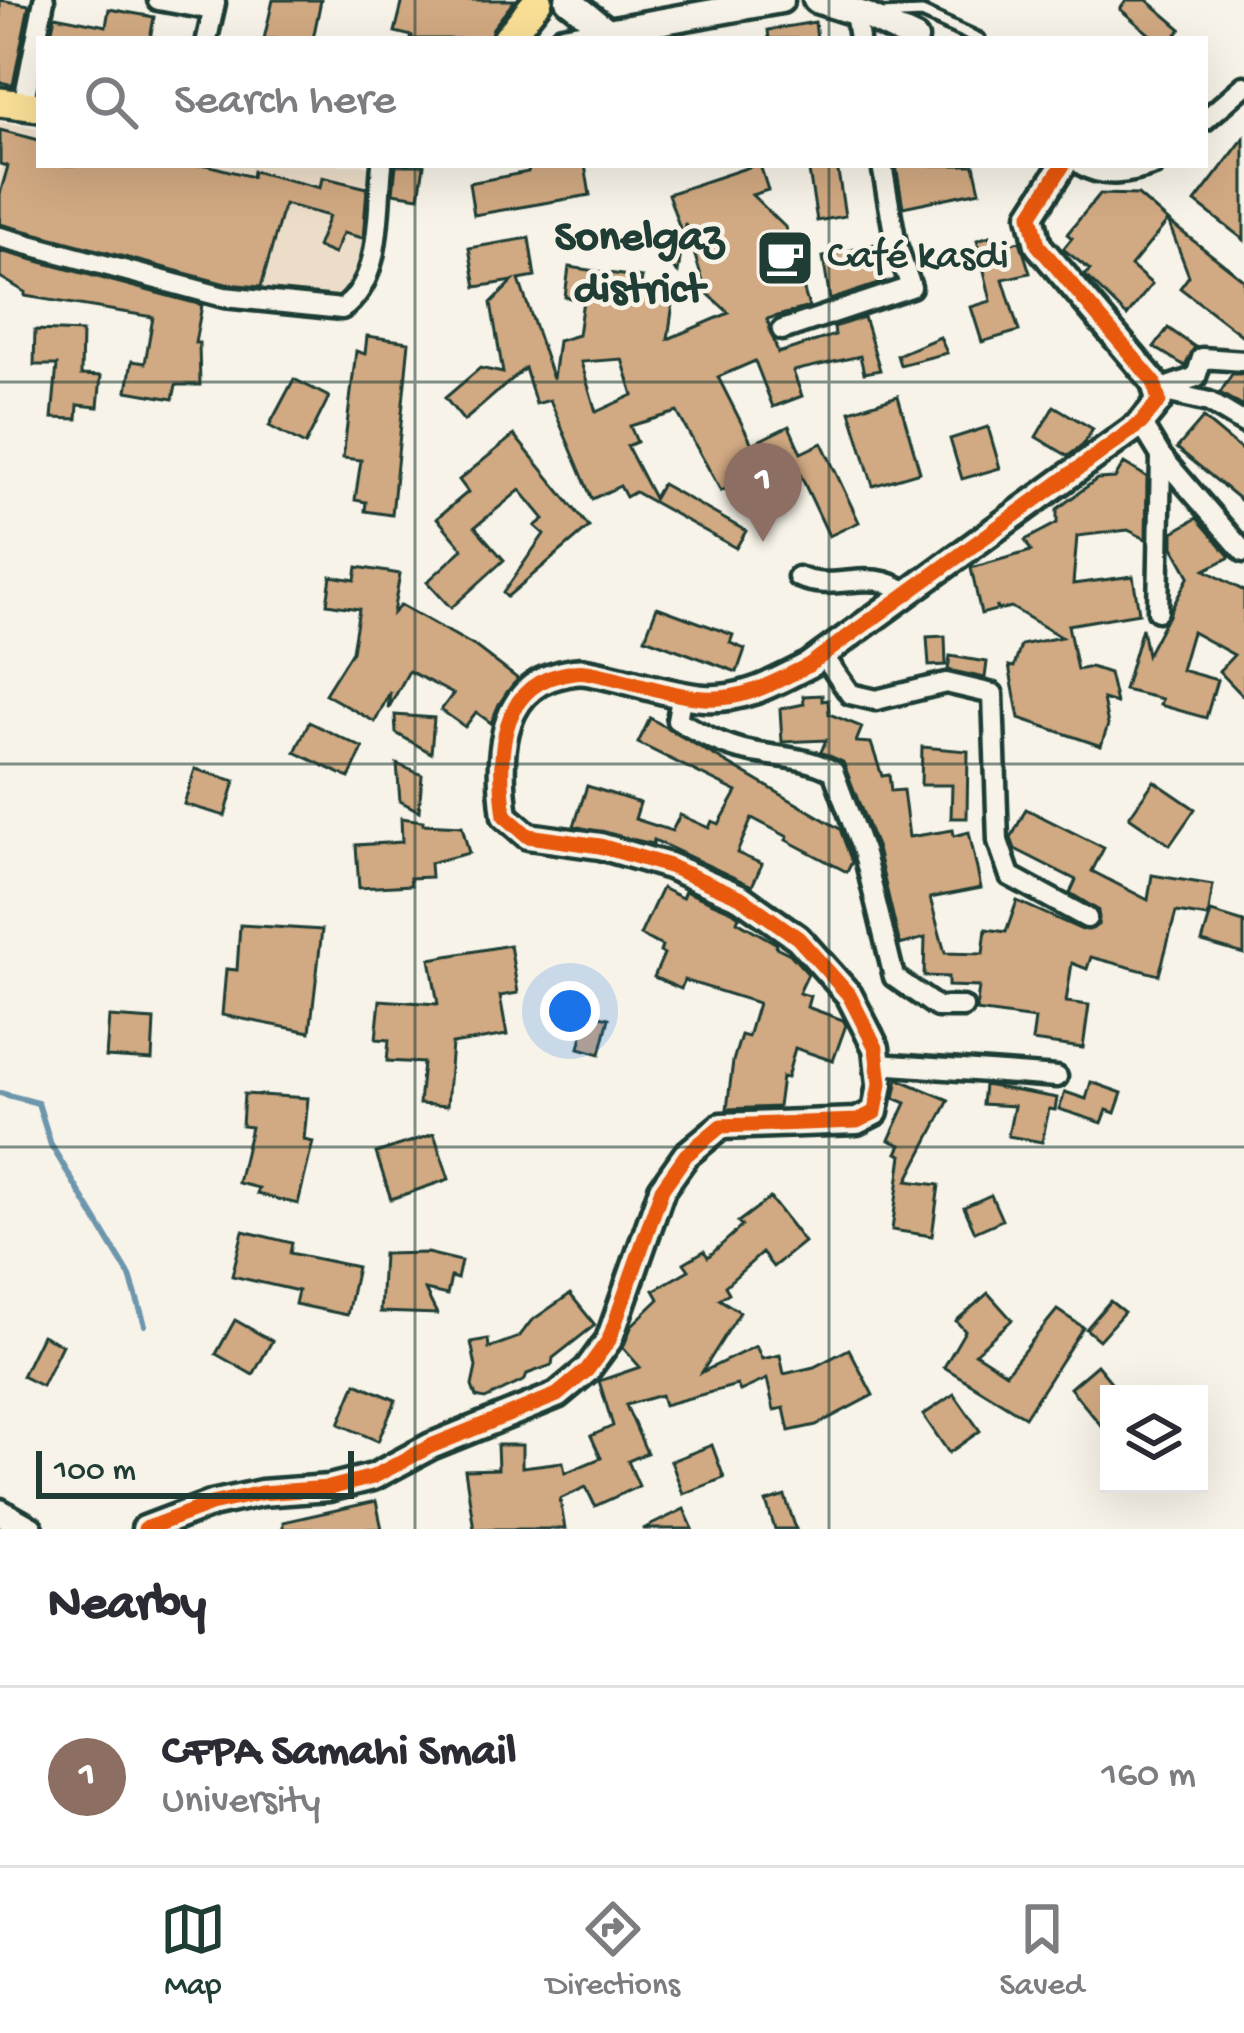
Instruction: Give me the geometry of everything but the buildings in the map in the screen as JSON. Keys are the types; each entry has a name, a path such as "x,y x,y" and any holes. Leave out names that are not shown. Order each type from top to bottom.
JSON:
{"main road":[{"path":"510,36 538,0"}],"street":[{"path":"36,36 44,0"},
{"path":"158,0 214,5 208,36"},
{"path":"568,0 605,29"},
{"path":"576,36 781,0"},
{"path":"815,0 860,22 905,36"},
{"path":"21,104 36,36"},
{"path":"1208,118 1241,94"},
{"path":"0,237 224,297 342,309 369,279 382,168"},
{"path":"782,330 910,287 896,244 883,168"},
{"path":"145,1529 261,1492 329,1488 373,1477 431,1446 557,1395 587,1370 609,1340 662,1189 686,1155 721,1126 857,1121 874,1112 880,1084 876,1048 849,995 798,938 740,897 668,866 600,846 528,836 505,816 501,785 504,734 513,706 543,679 580,670 704,698 750,695 823,655 1141,423 1159,401 1154,382 1038,245 1031,215 1062,168"},
{"path":"1087,168 1126,174 1145,168"},
{"path":"1156,391 1196,376 1202,358 1244,361"},
{"path":"1156,391 1210,402 1244,423"},
{"path":"1141,423 1162,456 1244,552"},
{"path":"1158,611 1162,456"},
{"path":"798,577 815,584 886,578 908,593"},
{"path":"823,655 850,694 876,700 946,683 993,694 998,841 1010,876 1087,918"},
{"path":"682,693 677,720 704,736 745,751 805,758 833,771 863,854 894,977 938,1007 963,1006"},
{"path":"878,1064 1057,1077"},
{"path":"0,1512 30,1529"}],"lane":[{"path":"860,22 922,13 958,35"}],"shaded area":[{"path":"0,122 36,128 36,168 375,168 360,274 340,299 323,301 24,230 0,219"}],"waterway":[{"path":"0,1093 38,1103 51,1145 130,1276 145,1325"}],"cycle path":[{"path":"145,1529 211,1504 261,1493 329,1488 373,1477 431,1446 557,1395 587,1370 609,1340 662,1189 686,1155 721,1126 857,1121 875,1112 880,1084 876,1048 849,995 798,938 740,897 669,866 600,846 528,836 505,816 502,752 512,712 523,696 538,683 559,675 582,671 704,698 746,693 784,678 809,665 1141,423 1159,401 1154,382 1038,245 1031,215 1061,168"}],"place":[{"name":"Café kasdi","path":"785,258"},
{"name":"CFPA Samahi Smail","path":"763,542"}],"district":[{"name":"Sonelgaz district","path":"639,265"}]}
